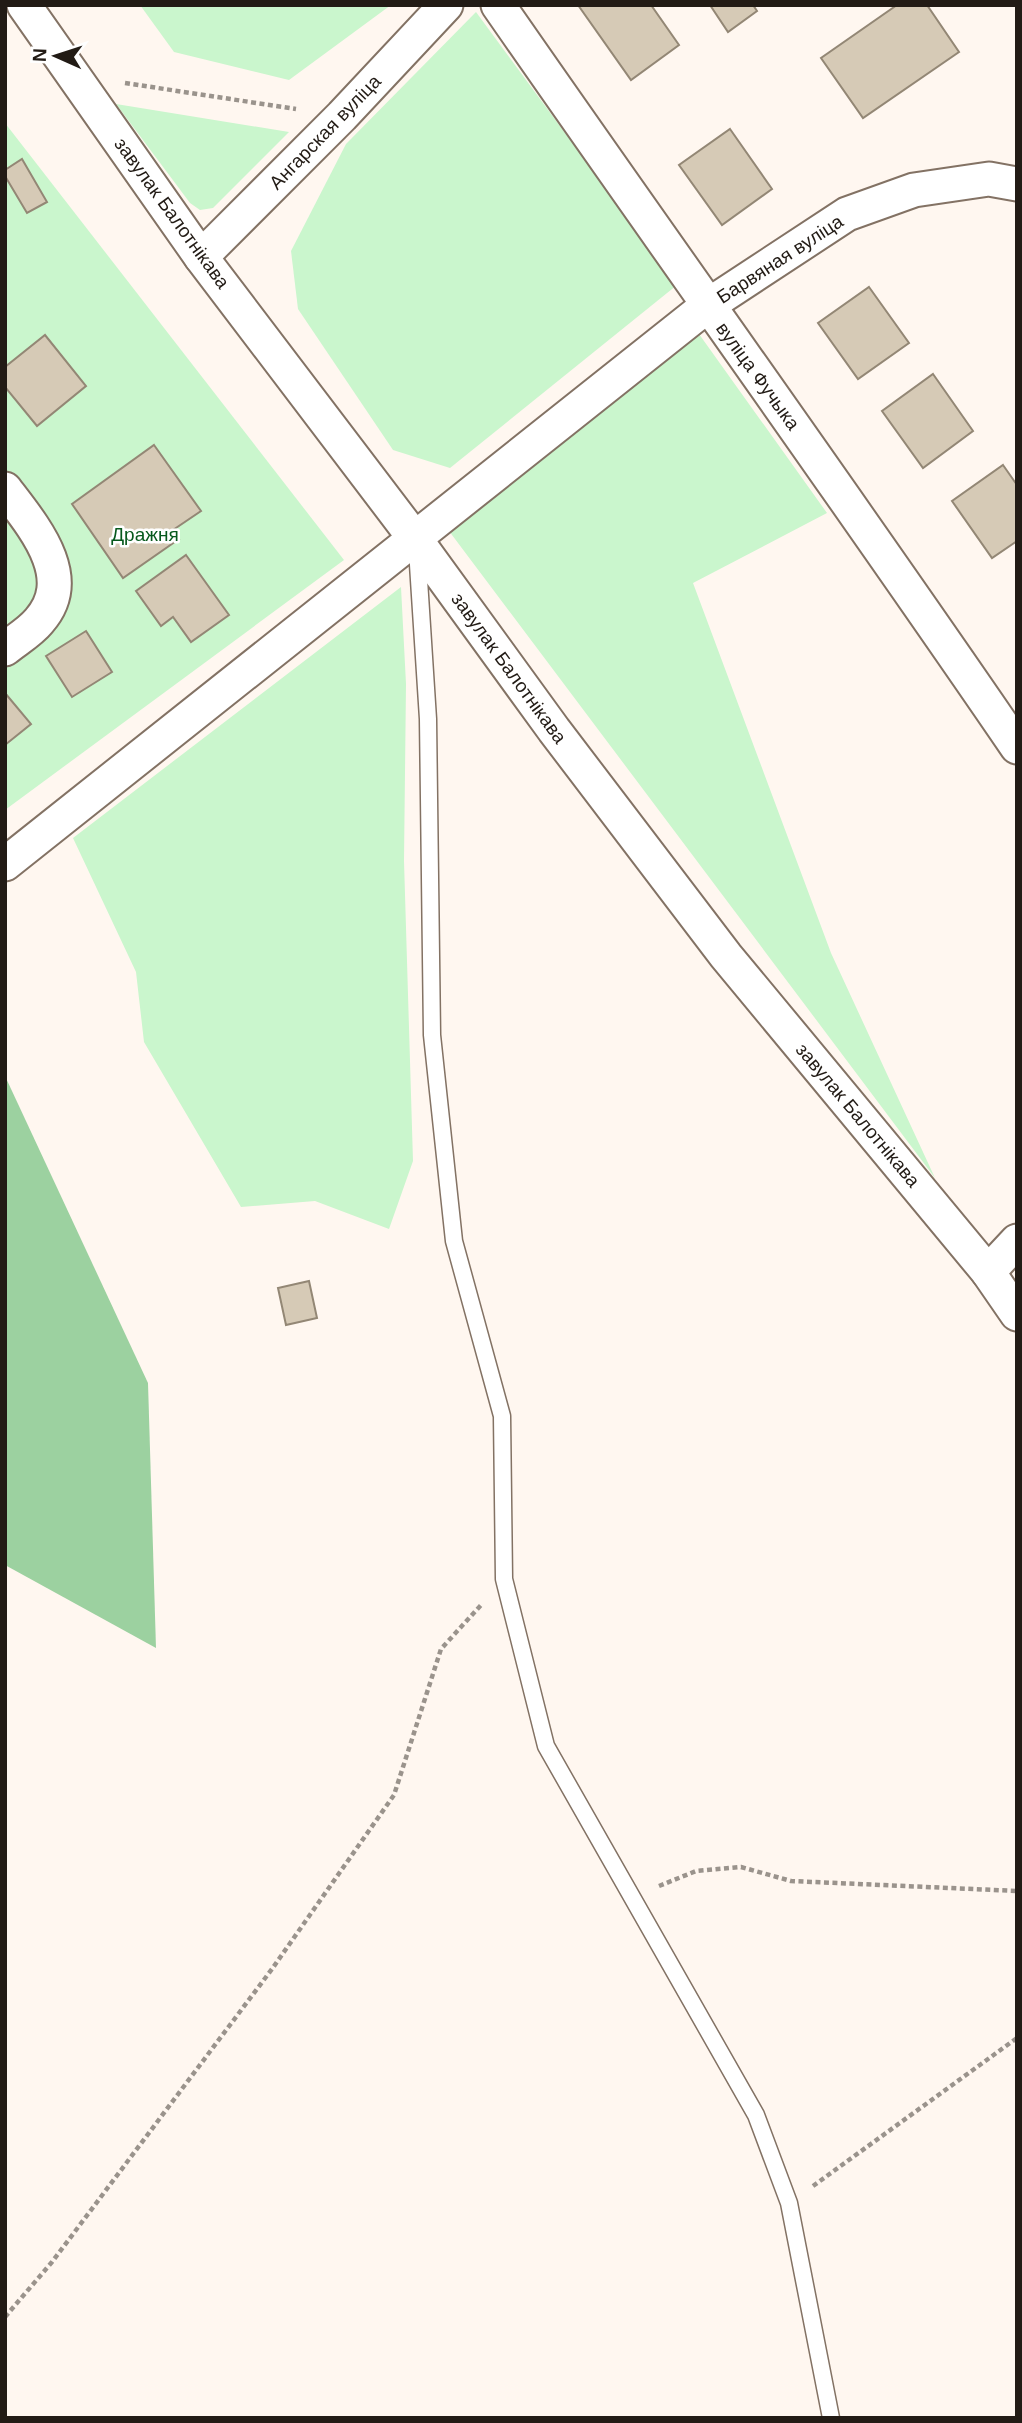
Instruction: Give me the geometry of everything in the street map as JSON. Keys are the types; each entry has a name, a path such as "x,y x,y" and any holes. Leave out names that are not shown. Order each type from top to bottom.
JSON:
{"street":[{"name":"завулак Балотнікава","path":"24,5 201,257 416,540 554,730 726,956 988,1272 1017,1314"},
{"name":"Ангарская вуліца","path":"201,257 342,117 446,5"},
{"name":"вуліца Фучыка","path":"498,5 707,306 871,533 1017,747"},
{"name":"Барвяная вуліца","path":"5,864 416,540 707,306 847,214 914,190 989,179 1017,184"},
{"path":"5,489 50,554 56,589 40,621 5,649"},
{"path":"988,1272 1017,1241"}],"lane":[{"path":"416,540 428,719 432,1035 454,1241 502,1416 504,1579 546,1746 756,2115 789,2203 831,2418"}],"path":[{"path":"74,75 342,117"},
{"path":"5,2317 52,2262 256,1990 394,1795 441,1649 504,1579"},
{"path":"632,1897 696,1871 741,1867 792,1881 1017,1891"},
{"path":"789,2203 1017,2038"}],"green space":[{"path":"140,5 391,5 289,80 174,52"},
{"path":"476,12 677,285 450,468 393,450 298,309 291,251 346,144"},
{"path":"116,104 289,132 213,208 200,210 190,203"},
{"name":"Дражня","path":"5,123 344,560 5,810"},
{"path":"694,327 827,513 693,583 831,953 935,1178 449,531"},
{"path":"401,587 406,684 404,861 413,1161 389,1229 315,1201 241,1207 144,1042 136,972 73,838"},
{"path":"5,1076 148,1383 156,1648 5,1565"}],"building":[{"path":"578,5 651,5 679,45 631,80"},
{"path":"710,5 753,5 757,11 728,32"},
{"path":"897,5 927,5 959,52 863,118 821,58"},
{"path":"730,129 772,189 722,225 679,165"},
{"path":"22,159 47,202 27,213 5,176 5,170"},
{"path":"869,287 909,343 858,379 818,323"},
{"path":"45,335 86,386 37,426 5,387 5,367"},
{"path":"933,374 973,431 923,468 882,411"},
{"path":"154,445 201,511 173,530 179,539 123,578 72,504"},
{"path":"1003,465 1017,485 1017,541 992,558 952,501"},
{"path":"186,555 229,615 191,642 173,617 161,626 136,591"},
{"path":"86,631 112,672 72,697 46,656"},
{"path":"5,693 31,724 5,745"},
{"path":"309,1281 317,1318 286,1325 278,1288"}]}
